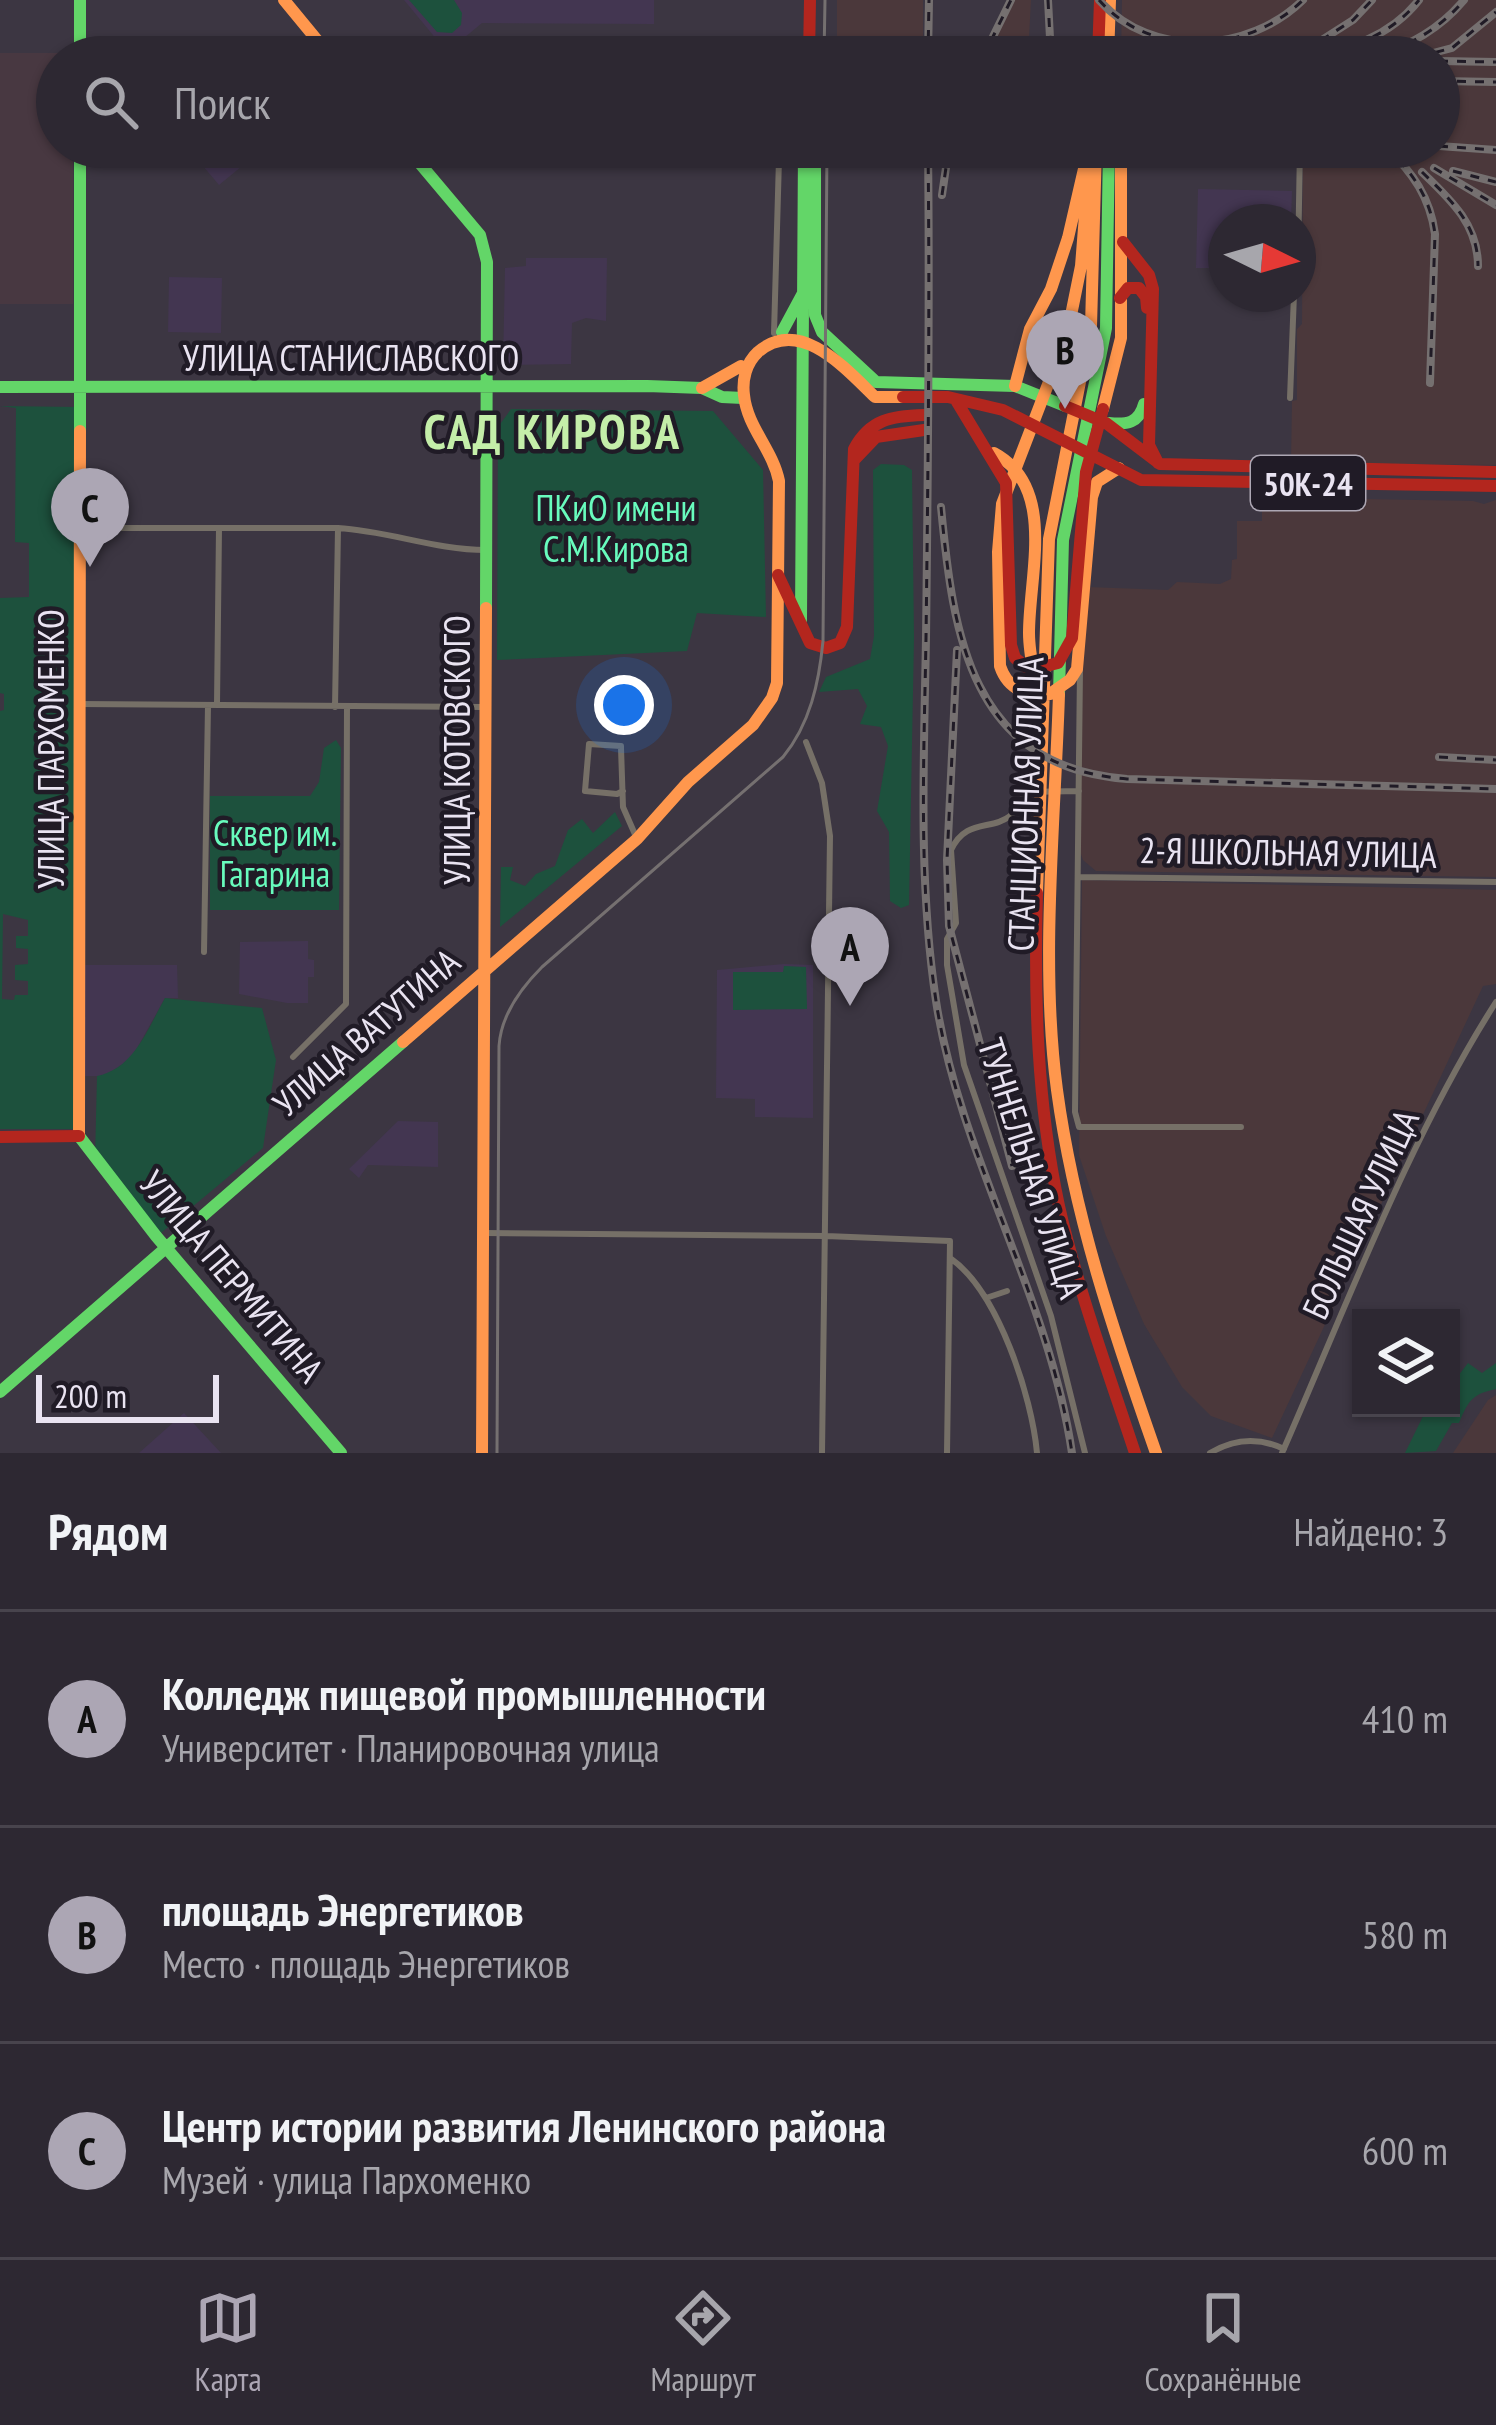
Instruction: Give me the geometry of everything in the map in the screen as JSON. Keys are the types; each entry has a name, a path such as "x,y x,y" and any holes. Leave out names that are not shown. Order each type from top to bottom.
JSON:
{"main road":[{"path":"80,0 80,36"},
{"path":"284,0 314,36"},
{"path":"813,36 814,0"},
{"path":"1099,36 1100,0"},
{"path":"1109,36 1110,0"},
{"name":"УЛИЦА ПАРХОМЕНКО","path":"79,1136 80,168"},
{"name":"УЛИЦА КОТОВСКОГО","path":"424,168 480,235 488,262 482,1453"},
{"path":"702,388 741,366 755,346 778,333 804,290 808,168"},
{"path":"801,620 809,168"},
{"path":"810,168 815,315 822,332 839,351 876,382 1015,386 1106,423 1158,464"},
{"path":"1015,386 1035,313 1051,289 1068,238 1086,168"},
{"path":"1090,168 1081,266 1067,335 1012,472 999,531 1000,666 1007,682 1027,694 1050,694 1070,680 1080,653 1092,497 1103,476 1123,468"},
{"name":"СТАНЦИОННАЯ УЛИЦА","path":"1103,168 1091,326 1050,523 1034,994 1041,1088 1059,1205 1135,1453"},
{"name":"СТАНЦИОННАЯ УЛИЦА","path":"1104,168 1106,328 1064,525 1050,992 1059,1118 1075,1202 1102,1299 1156,1453"},
{"path":"740,398 752,358 775,341 788,339 810,343 835,358 875,397 952,398 970,416 1006,483 1015,658 1030,670 1050,670 1063,659 1072,638 1081,504 1118,364 1121,168"},
{"path":"1121,233 1125,247 1152,281 1149,445 1158,464"},
{"path":"1106,328 1128,288 1144,292 1142,415 1134,423 1106,423"},
{"path":"778,333 811,335 839,351"},
{"path":"741,366 742,417 757,433 778,472 777,572 806,638 820,648 840,643 845,634 850,474 856,442 872,423 893,416 924,423"},
{"name":"УЛИЦА СТАНИСЛАВСКОГО","path":"0,387 702,388"},
{"path":"702,388 722,398 740,398"},
{"name":"50К-24","path":"952,398 1003,410 1141,480 1496,486"},
{"path":"983,447 1028,480 1034,511 1029,638 1042,725"},
{"name":"50К-24","path":"1158,464 1496,472"},
{"name":"УЛИЦА ВАТУТИНА","path":"0,1392 662,817 686,784 764,711 777,683 777,572"},
{"path":"0,1137 79,1136"},
{"name":"УЛИЦА ПЕРМИТИНА","path":"79,1136 165,1246 341,1453"}],"street":[{"path":"778,333 779,168"},
{"path":"1299,204 1300,168"},
{"path":"1291,398 1293,312"},
{"path":"204,952 219,528"},
{"path":"82,529 338,528 375,530 448,550 486,550"},
{"path":"335,706 338,528"},
{"name":"СТАНЦИОННАЯ УЛИЦА","path":"1080,653 1075,1112 1079,1126 1240,1127"},
{"path":"79,704 487,706"},
{"path":"293,1058 346,1004 347,706"},
{"path":"806,742 822,783 830,836 822,1453"},
{"path":"623,791 585,791 589,744 621,746 623,791 623,807 637,839"},
{"name":"ТУННЕЛЬНАЯ УЛИЦА","path":"1079,791 1028,792 1010,816 981,824 954,842 956,923 947,940 947,965 964,1065 1051,1316 1085,1453"},
{"name":"2-Я ШКОЛЬНАЯ УЛИЦА","path":"1079,877 1496,882"},
{"name":"БОЛЬШАЯ УЛИЦА","path":"1283,1451 1389,1210 1473,1036 1496,1002"},
{"path":"484,1233 826,1235 950,1241 947,1453"},
{"path":"950,1258 986,1298 1029,1407 1037,1453"},
{"path":"986,1298 1007,1291"},
{"path":"1210,1453 1257,1439 1283,1451"}],"shaded area":[{"path":"404,0 654,0 654,24 482,23 466,36 434,36"},
{"path":"837,0 923,0 923,36 837,36"},
{"path":"1014,0 1031,0 1029,36 996,36"},
{"path":"1122,0 1496,0 1496,465 1291,463 1297,329 1302,312 1316,312 1316,204 1303,204 1303,168 1460,168 1460,36 1121,36"},
{"path":"0,53 36,53 36,168 73,168 73,304 0,304"},
{"path":"205,168 240,168 219,185"},
{"path":"1198,189 1292,191 1292,204 1208,204 1208,268 1196,268"},
{"path":"526,258 607,258 606,321 586,318 572,323 571,364 503,365 505,268 526,266"},
{"path":"169,277 222,278 221,333 168,332"},
{"path":"1262,497 1484,504 1496,500 1496,877 1096,871 1083,860 1082,656 1087,587 1168,590 1177,582 1220,584 1231,579 1232,560 1237,559 1237,521 1262,521"},
{"path":"1082,880 1496,890 1496,984 1483,986 1272,1438 1211,1416 1182,1387 1144,1324 1106,1236 1079,1155"},
{"path":"308,941 314,977 308,977 308,1003 239,994 240,942"},
{"path":"85,965 177,965 178,998 165,998 131,1059 104,1076 84,1076"},
{"path":"813,965 813,1118 755,1117 755,1099 716,1098 717,970"},
{"path":"398,1121 438,1122 438,1167 368,1165 359,1178 349,1169"},
{"path":"1496,1395 1496,1453 1453,1453 1488,1400"},
{"path":"184,1413 221,1453 139,1453"}],"green space":[{"path":"409,0 454,0 462,13 461,25 452,33 437,32"},
{"path":"0,406 78,407 75,1129 0,1129 0,711 4,710 4,694 0,693 0,598 29,597 29,543 15,542 16,408","holes":["3,914 28,920 28,936 16,936 16,948 28,949 28,964 15,965 15,980 28,981 28,995 2,999"]},
{"name":"ПКиО имени С.М.Кирова","path":"511,409 713,411 763,470 766,617 697,613 687,651 497,660 498,427"},
{"path":"881,464 912,470 909,905 901,908 890,901 889,832 877,811 888,746 881,727 860,724 867,706 858,689 819,692 826,677 870,659 874,636 873,470"},
{"name":"Сквер им. Гагарина","path":"336,740 341,748 339,910 210,910 210,796 310,796 319,782 324,748"},
{"path":"615,812 622,826 500,927 501,867 513,867 510,880 525,886 536,874 555,866 568,830 582,819 593,833"},
{"path":"784,966 806,967 807,1009 733,1010 733,972 783,972"},
{"path":"165,998 262,1008 276,1060 263,1148 161,1233 95,1159 97,1076 130,1056"},
{"path":"1468,1363 1482,1373 1496,1363 1496,1389 1473,1399 1436,1451 1405,1453 1423,1417 1460,1417 1460,1373"}],"tram line":[{"path":"824,36 825,0"},
{"path":"497,1453 499,1046 508,1013 542,967 783,757 800,731 816,687 823,641 827,168"}],"railway":[{"path":"928,36 929,0"},
{"path":"993,36 1011,0"},
{"path":"1048,0 1050,36"},
{"path":"1099,0 1121,19 1158,36"},
{"path":"1239,36 1281,18 1303,0"},
{"path":"1328,36 1372,0"},
{"path":"1374,36 1419,0"},
{"path":"1422,36 1464,0"},
{"path":"1460,41 1496,12"},
{"path":"1460,61 1496,62"},
{"path":"1460,81 1496,82"},
{"path":"1460,147 1496,150"},
{"path":"928,168 924,820 930,956 948,1059 1044,1338 1072,1453"},
{"path":"942,195 946,168"},
{"path":"1406,168 1429,208 1435,234 1430,383"},
{"path":"1434,168 1496,205"},
{"path":"1453,171 1496,182"},
{"path":"1422,172 1468,225 1478,266"},
{"path":"941,507 964,646 980,686 1002,721 1033,749 1074,769 1127,779 1496,789"},
{"path":"957,650 947,860 949,926 1012,1166"},
{"path":"1439,757 1496,760"}],"traffic: fast":[{"path":"80,0 80,36"},
{"path":"80,168 80,431"},
{"path":"424,168 480,235 487,262 486,608"},
{"path":"801,620 804,168"},
{"path":"815,168 815,315 822,332 876,382 1015,386 1065,406"},
{"path":"1059,694 1063,540 1106,328 1109,168"},
{"path":"782,332 803,293"},
{"path":"0,387 647,386 702,388 722,397 743,398"},
{"path":"1109,423 1131,421 1144,404"},
{"path":"0,1392 403,1042"},
{"path":"79,1136 156,1236 341,1453"}],"traffic: slow":[{"path":"284,0 314,36"},
{"path":"1109,36 1110,0"},
{"path":"1015,386 1030,329 1051,289 1068,238 1084,168"},
{"path":"1037,893 1049,539 1091,326 1095,168"},
{"path":"1103,409 1121,338 1121,168"},
{"path":"1088,177 1081,266 1067,335 1002,504 1000,666 1019,690 1050,694 1077,669 1092,497 1097,482 1119,468"},
{"path":"403,1042 637,839 688,782 753,725 772,698 777,683 779,481 746,407 744,378 754,356 774,342 806,343 836,361 875,397 903,397"},
{"path":"702,388 741,366"},
{"path":"79,1136 80,431"},
{"path":"994,453 1014,468 1033,509 1035,559 1029,633 1038,698"},
{"path":"482,1453 486,608"},
{"path":"1059,694 1049,943 1057,1090 1085,1229 1156,1453"}],"traffic: jam":[{"path":"809,36 810,0"},
{"path":"1099,36 1100,0"},
{"path":"1123,242 1149,275 1153,289 1149,445 1158,463"},
{"path":"1120,298 1128,288 1139,288 1147,308"},
{"path":"903,397 948,397 1003,410 1141,480 1496,486"},
{"path":"957,402 1006,483 1011,645 1015,658 1030,670 1058,663 1072,638 1086,472 1103,409"},
{"path":"1065,406 1106,423 1160,464 1496,472"},
{"path":"778,575 810,643 826,648 840,643 847,627 854,449 867,431 883,421 924,415"},
{"path":"855,459 876,437 924,430"},
{"path":"1037,893 1039,1050 1052,1167 1075,1268 1135,1453"},
{"path":"0,1137 79,1136"}],"place":[{"name":"площадь Энергетиков","path":"1065,409"},
{"name":"Центр истории развития Ленинского района","path":"90,567"},
{"name":"Колледж пищевой промышленности","path":"850,1006"}],"district":[{"name":"САД КИРОВА","path":"553,431"}]}
